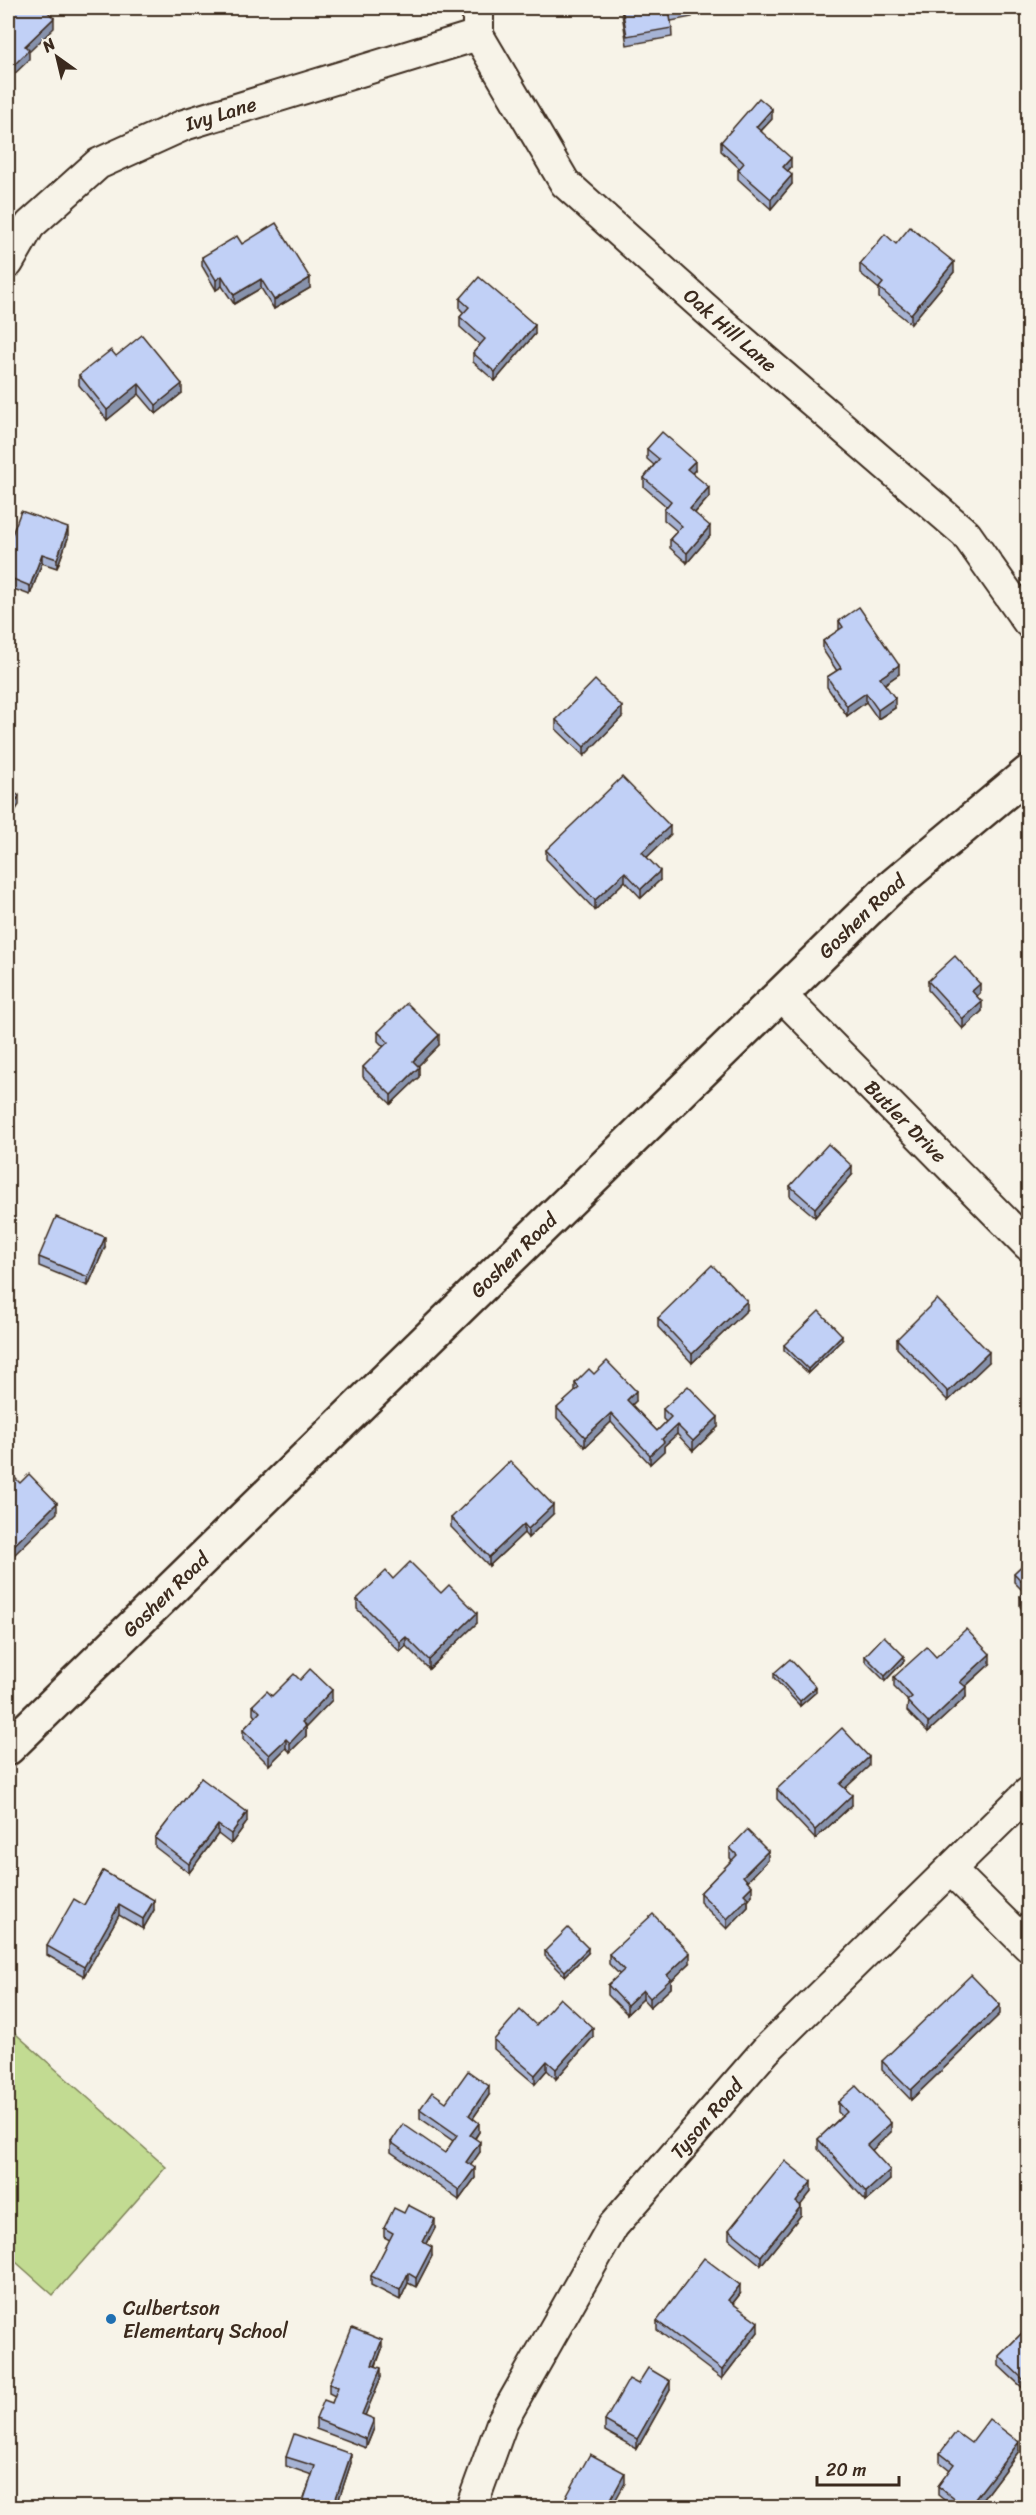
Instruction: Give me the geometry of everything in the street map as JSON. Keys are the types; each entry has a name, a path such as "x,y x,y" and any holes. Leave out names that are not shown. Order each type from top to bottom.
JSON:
{"street":[{"name":"Ivy Lane","path":"8,263 30,225 98,164 184,124 478,21"},
{"name":"Oak Hill Lane","path":"478,21 565,183 716,318 966,534 1029,622"},
{"name":"Goshen Road","path":"9,1744 409,1359 521,1247 888,891 1029,773"},
{"name":"Butler Drive","path":"782,996 1029,1245"},
{"name":"Tyson Road","path":"471,2508 503,2420 613,2226 766,2050 1029,1793"},
{"path":"951,1870 1029,1946"}],"green space":[{"path":"8,2027 166,2167 53,2295 8,2255"}],"building":[{"path":"8,8 44,8 54,18 25,46 29,50 8,71"},
{"path":"622,8 691,8 669,11 672,28 627,36"},
{"path":"759,98 772,109 756,127 791,158 783,167 792,175 771,199 738,170 744,163 721,142"},
{"path":"276,223 310,278 274,300 261,279 234,295 222,276 216,280 202,257 237,236 242,244"},
{"path":"910,227 954,262 911,314 879,288 883,283 860,264 885,234 896,244"},
{"path":"479,277 535,325 495,372 473,353 485,339 460,317 469,307 460,299"},
{"path":"142,335 182,384 156,405 139,384 107,410 79,375 111,350 116,356"},
{"path":"662,432 695,461 687,469 709,487 690,509 710,526 687,553 670,539 682,526 664,510 671,501 644,478 659,459 647,449"},
{"path":"21,511 68,528 57,559 42,554 30,586 8,577 8,545"},
{"path":"859,607 899,665 880,678 895,698 878,710 866,693 847,706 827,677 841,668 823,641 843,627 839,621"},
{"path":"595,680 622,707 584,747 556,720"},
{"path":"622,777 670,826 642,852 660,871 641,889 625,872 595,900 546,850"},
{"path":"8,788 19,796 8,813"},
{"path":"955,956 980,984 972,991 982,1002 963,1019 928,981"},
{"path":"407,1003 439,1035 413,1061 419,1067 391,1095 363,1067 388,1042 378,1032"},
{"path":"828,1144 852,1166 815,1208 790,1186"},
{"path":"56,1217 105,1237 88,1277 39,1257"},
{"path":"712,1265 747,1301 692,1354 658,1318"},
{"path":"937,1299 989,1352 948,1392 897,1339"},
{"path":"819,1311 842,1335 808,1369 784,1345"},
{"path":"607,1361 636,1391 627,1400 657,1431 671,1417 663,1409 688,1386 718,1417 693,1441 677,1425 650,1455 611,1413 585,1437 557,1408 579,1388 575,1383 589,1369 594,1374"},
{"path":"510,1461 553,1505 528,1529 524,1524 489,1557 451,1518"},
{"path":"29,1474 57,1503 8,1551 8,1483 14,1477 20,1483"},
{"path":"1029,1559 1029,1612 1020,1596 1028,1588 1014,1573"},
{"path":"410,1562 441,1593 449,1585 477,1613 429,1660 406,1637 400,1642 357,1599 386,1571 393,1579"},
{"path":"966,1629 990,1654 960,1682 966,1687 928,1723 907,1701 912,1697 894,1677 927,1647 936,1657"},
{"path":"884,1636 904,1656 885,1676 865,1656"},
{"path":"790,1659 816,1687 800,1701 774,1673"},
{"path":"310,1669 332,1690 302,1722 306,1726 290,1743 286,1739 269,1755 243,1730 260,1712 253,1705 267,1691 272,1696 294,1674 300,1680"},
{"path":"842,1728 869,1757 840,1784 852,1795 815,1830 777,1789"},
{"path":"201,1778 247,1812 231,1834 218,1825 189,1864 155,1838"},
{"path":"747,1830 768,1851 743,1876 752,1886 744,1894 748,1898 727,1919 700,1893 737,1855 730,1848"},
{"path":"103,1871 154,1900 143,1919 119,1905 84,1967 47,1946 74,1899 84,1905"},
{"path":"653,1914 690,1953 667,1975 671,1979 650,1998 643,1990 627,2005 608,1985 624,1970 609,1954"},
{"path":"568,1928 588,1948 565,1971 545,1951"},
{"path":"971,1975 1000,2005 911,2090 882,2061"},
{"path":"560,1998 593,2028 556,2069 547,2061 535,2075 494,2040 520,2010 536,2025"},
{"path":"468,2071 489,2086 469,2115 479,2123 470,2135 480,2142 466,2162 475,2168 459,2190 391,2142 403,2124 445,2153 457,2135 420,2109 432,2092 446,2102"},
{"path":"856,2086 891,2123 867,2145 890,2170 866,2192 818,2139 847,2112 838,2102"},
{"path":"785,2161 811,2182 796,2202 801,2206 761,2256 729,2230"},
{"path":"408,2205 435,2219 423,2242 432,2247 416,2278 408,2273 400,2290 371,2276 393,2233 384,2228 394,2208 404,2213"},
{"path":"704,2258 740,2285 728,2300 758,2322 722,2370 657,2321"},
{"path":"1029,2326 1029,2381 1027,2383 999,2356"},
{"path":"352,2328 382,2340 372,2365 381,2368 362,2414 374,2419 366,2439 316,2419 324,2400 332,2403 338,2387 329,2384"},
{"path":"648,2368 670,2381 637,2439 605,2421 629,2379 638,2384"},
{"path":"989,2419 1019,2442 966,2508 938,2486 954,2464 940,2453 956,2432 971,2443"},
{"path":"294,2434 351,2454 335,2501 347,2505 346,2508 301,2508 315,2466 286,2457"},
{"path":"590,2454 625,2473 606,2508 560,2508"}],"place":[{"name":"Culbertson Elementary School","path":"111,2319"}]}
